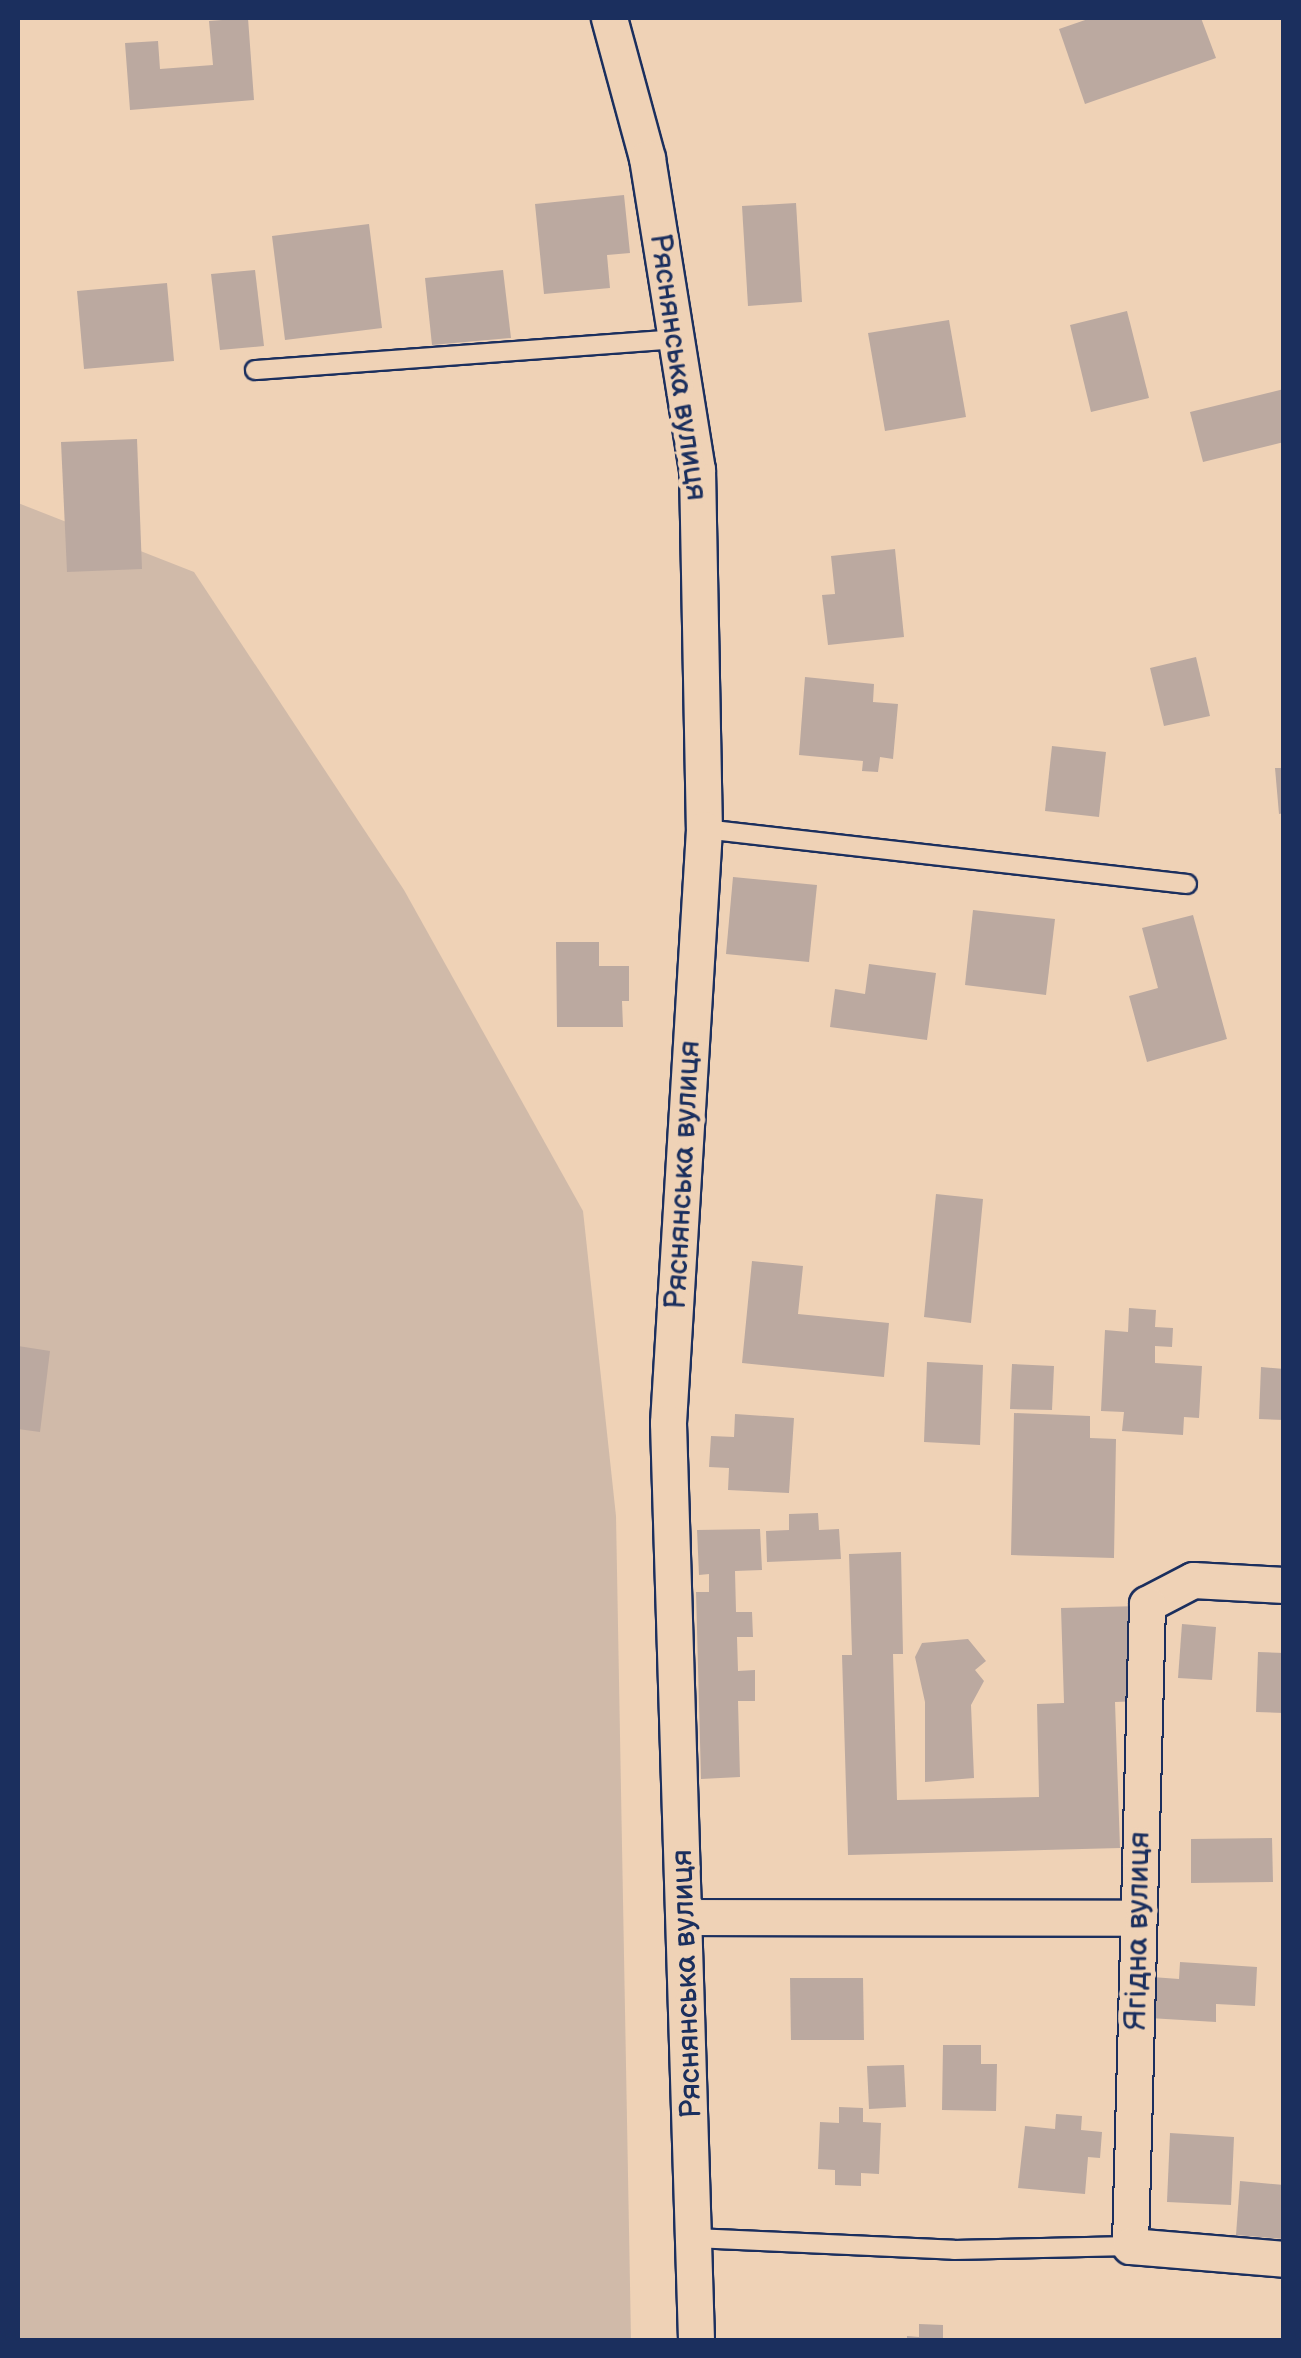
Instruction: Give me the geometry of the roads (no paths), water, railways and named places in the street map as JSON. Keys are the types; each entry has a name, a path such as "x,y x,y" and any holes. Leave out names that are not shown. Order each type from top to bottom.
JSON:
{"street":[{"name":"Ряснянська вулиця","path":"609,18 648,158 697,469 704,829 668,1423 696,2340"},
{"name":"Ягідна вулиця","path":"1130,2246 1147,1604 1193,1580 1284,1585"},
{"path":"686,1917 1138,1918"},
{"path":"1130,2246 1284,2259"}],"lane":[{"path":"255,370 676,339"},
{"path":"704,829 1187,884"},
{"path":"694,2238 954,2250 1130,2246"}]}
